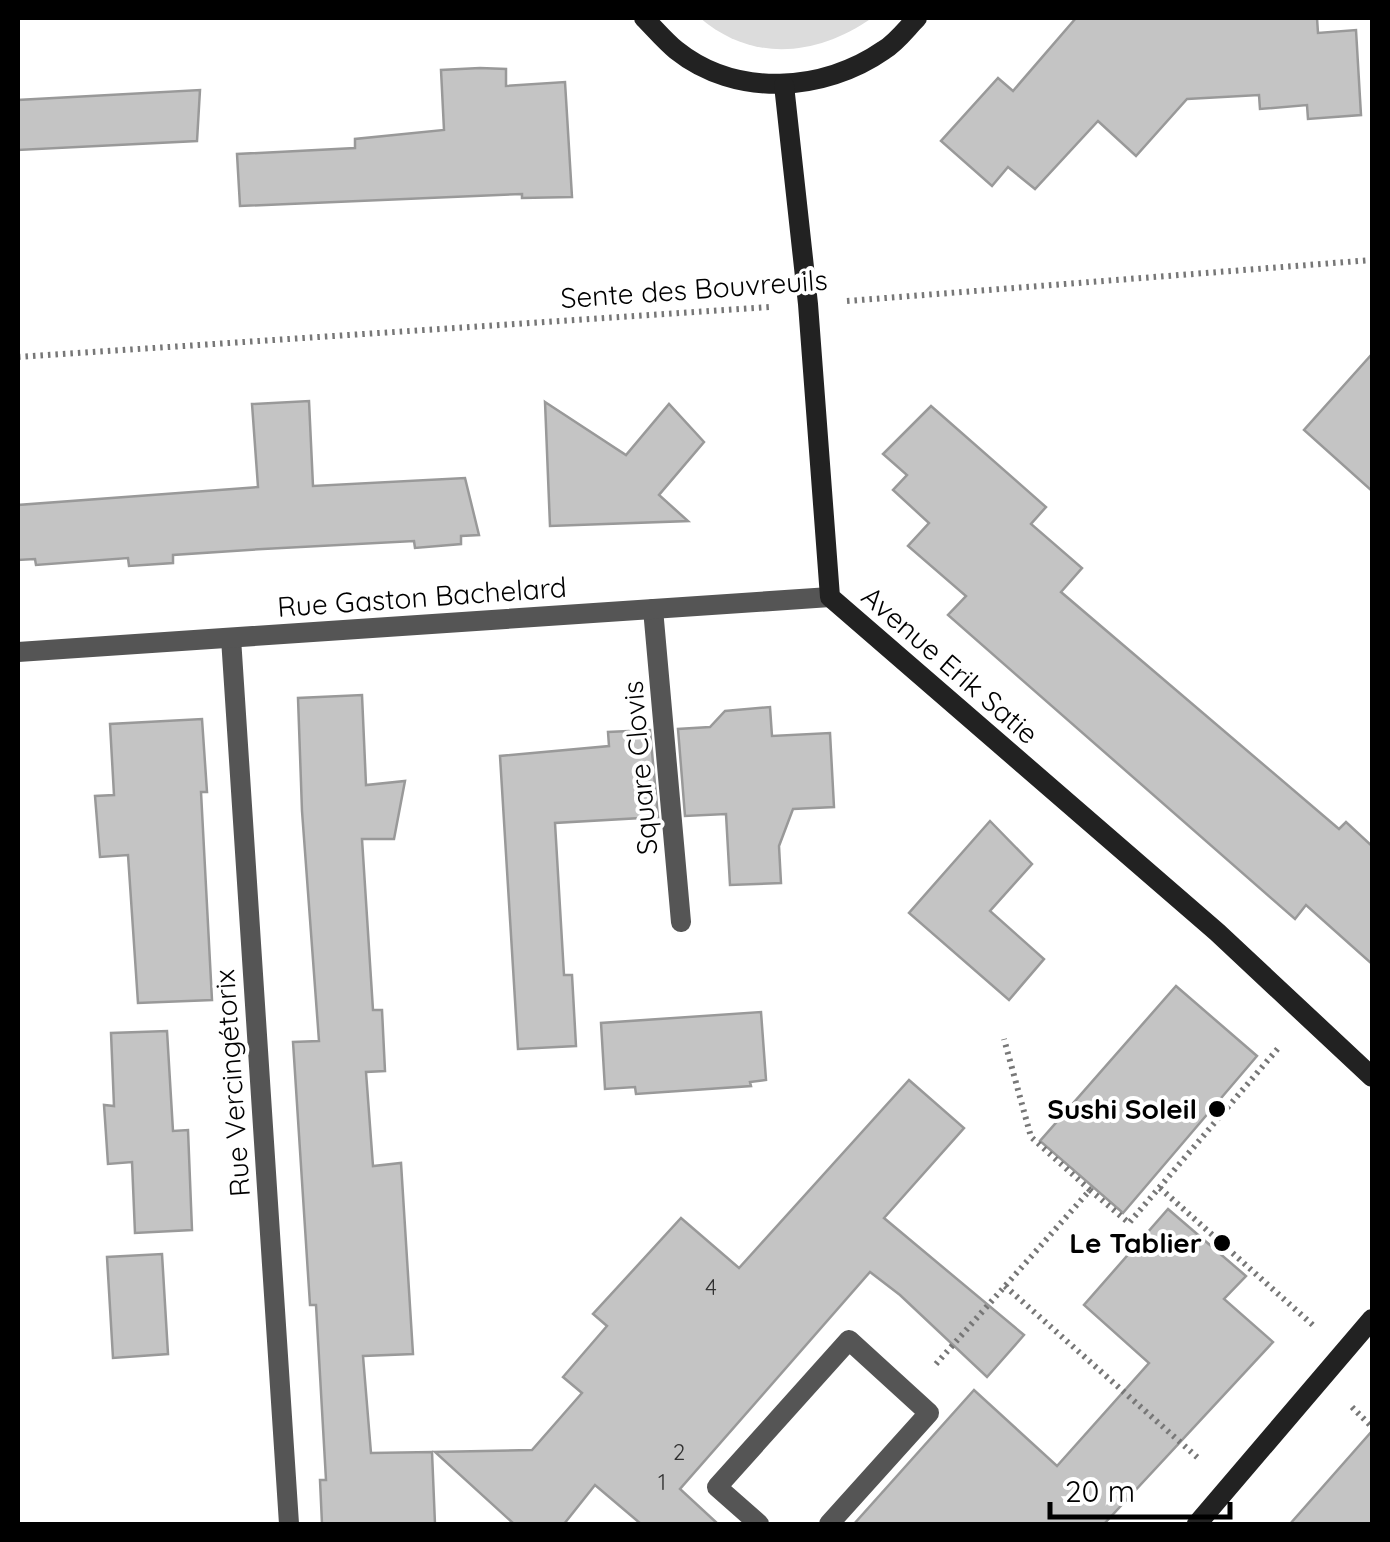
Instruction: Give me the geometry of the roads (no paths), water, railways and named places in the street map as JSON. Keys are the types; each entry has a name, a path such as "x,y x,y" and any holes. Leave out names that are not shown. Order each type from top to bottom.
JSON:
{"street":[{"path":"644,18 678,52 728,78 784,86 839,76 887,49 917,18"},
{"name":"Avenue Erik Satie","path":"784,86 808,304 830,598 1217,932 1372,1077"},
{"name":"Rue Gaston Bachelard","path":"18,652 830,598"},
{"name":"Square Clovis","path":"653,609 681,922"},
{"name":"Rue Vercingétorix","path":"231,638 289,1524"},
{"path":"1197,1524 1372,1319"},
{"path":"758,1524 717,1488 850,1340 930,1413 828,1524"}],"place":[{"name":"Sushi Soleil","path":"1217,1109"},
{"name":"Le Tablier","path":"1222,1243"}]}
